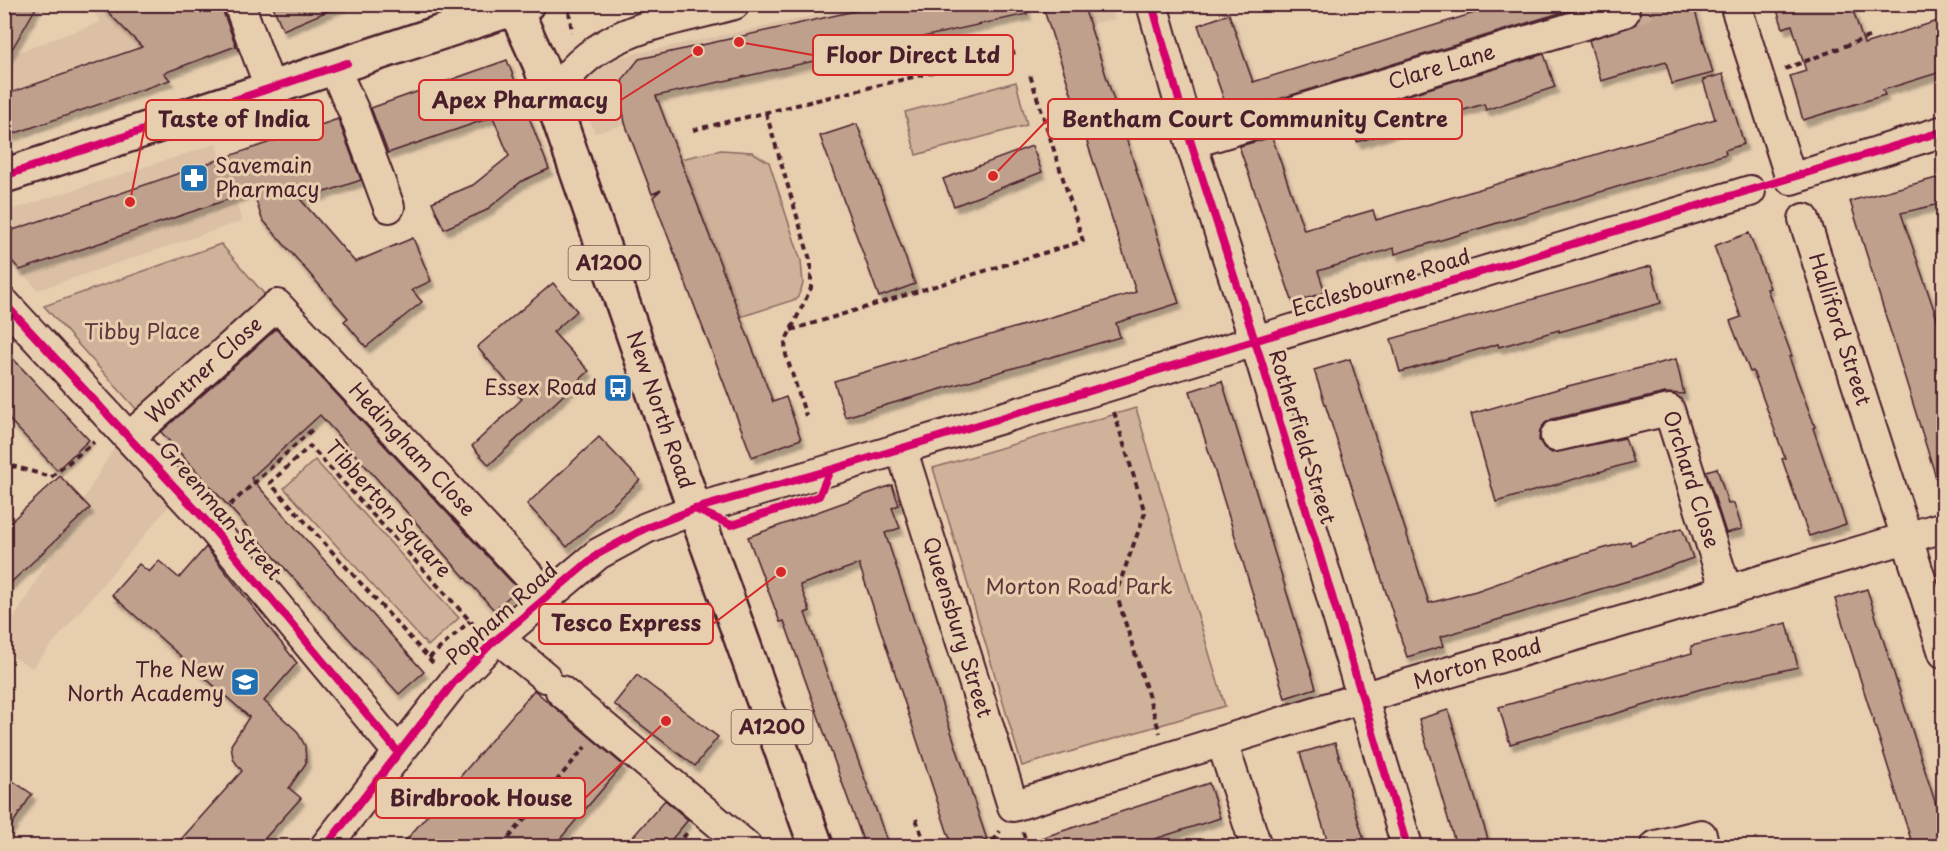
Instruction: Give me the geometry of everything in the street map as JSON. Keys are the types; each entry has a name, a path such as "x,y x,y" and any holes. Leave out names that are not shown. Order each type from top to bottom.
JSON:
{"main road":[{"path":"4,176 271,90 518,6"},
{"name":"New North Road","path":"518,6 816,846"}],"street":[{"path":"239,4 271,90"},
{"path":"552,98 565,77 587,55 608,41 636,30 734,4"},
{"name":"Rotherfield Street","path":"1152,4 1191,143 1255,341 1407,846"},
{"path":"1735,4 1791,179 1944,131"},
{"name":"Clare Lane","path":"1191,143 1624,12"},
{"path":"334,68 354,112 389,207"},
{"name":"Ecclesbourne Road","path":"695,509 1750,191"},
{"name":"Halliford Street","path":"1804,219 1944,653"},
{"name":"Greenman Street","path":"4,303 131,436 209,524 398,752"},
{"name":"Wontner Close","path":"131,436 277,305"},
{"name":"Hedingham Close","path":"277,305 547,595"},
{"name":"Orchard Close","path":"1556,436 1669,410 1726,590"},
{"name":"Queensbury Street","path":"901,448 1013,806"},
{"name":"Popham Road","path":"326,846 454,682 487,632 547,595 598,554 619,541 695,509"},
{"name":"Morton Road","path":"1013,806 1361,698 1944,527"},
{"path":"487,632 553,684 746,846"},
{"path":"1222,742 1256,846"},
{"path":"1656,846 1701,835 1704,846"}],"path":[{"path":"569,11 573,33"},
{"path":"1759,78 1871,36"},
{"path":"693,130 1017,52"},
{"path":"791,330 1083,241 1030,75"},
{"path":"766,113 811,263 811,288 785,342 786,355 806,416"},
{"path":"1108,384 1114,415 1145,513 1116,593 1168,759"},
{"path":"209,524 314,428"},
{"path":"4,475 13,466 51,477 101,437"},
{"path":"429,658 470,621"},
{"path":"502,846 603,726"},
{"path":"915,819 926,846"}],"shaded area":[{"path":"88,5 226,5 244,47 5,140 5,57 101,22"},
{"path":"866,5 994,5 654,81 659,115 595,133 574,86 590,63"},
{"path":"1065,5 1110,5 1115,19 1070,28"},
{"path":"216,144 242,221 38,290 5,254 5,212"},
{"path":"119,439 175,499 32,668 5,652 5,634"}],"green space":[{"path":"1016,82 1027,125 916,155 905,112"},
{"path":"721,150 752,152 769,162 801,261 803,284 797,299 740,317 680,159"},
{"name":"Tibby Place","path":"221,244 266,296 137,410 44,306"},
{"name":"Morton Road Park","path":"1136,408 1225,706 1022,766 933,468"},
{"path":"315,460 459,618 428,646 284,488"}],"building":[{"path":"4,4 38,4 4,63"},
{"path":"100,4 220,4 236,46 164,73 170,80 4,137 4,95 142,47"},
{"path":"272,4 342,4 342,5 283,30"},
{"path":"886,4 1026,4 1027,14 656,96 773,402 786,397 801,439 752,457 653,197 661,190 652,194 625,123 620,92 623,79 639,59"},
{"path":"1042,4 1083,4 1179,303 1116,323 1120,337 845,417 834,381 1136,292"},
{"path":"1503,4 1589,4 1229,114 1198,25 1229,14 1253,82"},
{"path":"1639,4 1693,4 1713,73 1672,84 1666,62 1601,81 1589,40 1636,24 1641,15"},
{"path":"1775,4 1851,4 1864,44 1944,19 1944,71 1883,90 1885,95 1803,120 1790,76 1806,71 1792,25 1783,28"},
{"path":"1544,54 1555,87 1486,110 1484,104 1357,142 1348,113"},
{"path":"507,60 549,169 522,181 485,211 444,229 432,202 473,185 509,156 493,117 388,153 371,108"},
{"path":"1723,74 1744,144 1725,150 1726,154 1395,254 1394,248 1318,271 1325,292 1293,303 1240,149 1240,146 1272,137 1304,230 1373,210 1376,220 1715,119 1703,80"},
{"path":"338,119 361,180 301,200 355,262 413,238 431,281 412,290 422,302 366,347 344,321 348,318 262,219 253,191 20,270 4,252 4,233"},
{"path":"857,124 915,284 879,297 820,136"},
{"path":"1032,146 1042,172 954,206 943,179"},
{"path":"1944,176 1944,203 1901,213 1944,339 1944,483 1938,484 1850,201"},
{"path":"1749,233 1770,288 1767,289 1792,356 1789,357 1815,427 1813,428 1846,524 1809,536 1782,459 1785,458 1753,371 1750,372 1730,321 1741,317 1714,246"},
{"path":"1651,266 1661,303 1559,332 1559,330 1499,347 1498,344 1400,372 1391,339"},
{"path":"553,283 577,311 553,332 589,371 489,465 472,446 522,399 477,347"},
{"path":"276,329 518,589 494,610 320,415 251,478 424,672 399,694 161,432"},
{"path":"4,349 89,440 57,470 4,414"},
{"path":"1350,359 1429,603 1476,591 1570,558 1630,541 1631,545 1682,528 1693,558 1641,577 1440,637 1443,646 1407,657 1314,370"},
{"path":"1676,359 1684,394 1665,393 1552,419 1540,430 1539,440 1544,448 1552,453 1625,438 1633,462 1496,502 1471,414 1568,386"},
{"path":"1222,381 1316,688 1285,698 1190,391"},
{"path":"599,437 640,480 567,547 527,504"},
{"path":"1717,468 1728,504 1734,503 1742,529 1726,533 1706,471"},
{"path":"60,476 90,508 4,589 4,528"},
{"path":"892,485 899,505 892,508 900,528 885,533 989,846 952,846 859,564 800,585 810,611 805,613 889,846 865,846 784,621 780,622 748,537"},
{"name":"The New North Academy","path":"206,547 297,663 264,701 297,731 305,746 306,763 289,788 301,798 258,846 175,846 242,771 233,759 231,745 249,717 112,595 139,564 149,572 159,561 179,578"},
{"path":"1867,589 1944,830 1944,846 1913,846 1835,599"},
{"path":"1787,623 1798,667 1701,689 1510,744 1499,707 1692,653 1691,646"},
{"path":"637,675 718,737 695,766 614,704"},
{"path":"534,690 623,765 554,846 401,846"},
{"path":"1448,710 1488,839 1461,846 1456,846 1419,719"},
{"path":"1335,743 1366,846 1329,846 1300,753"},
{"path":"4,775 32,794 4,837"},
{"path":"1209,783 1220,818 1133,846 1030,846 1029,842"},
{"path":"665,800 688,820 666,846 625,846"}],"tunnel":[{"path":"1624,12 1649,4"}],"cycle path":[{"path":"1152,4 1191,143 1262,363 1407,846"},
{"path":"4,176 347,63"},
{"path":"326,846 454,682 491,644 598,554 646,528 695,509 1944,131"},
{"path":"4,303 209,524 398,752"},
{"path":"695,509 731,525 819,496 830,470"}],"place":[{"name":"Floor Direct Ltd","path":"739,42"},
{"name":"Apex Pharmacy","path":"698,51"},
{"name":"Bentham Court Community Centre","path":"993,176"},
{"name":"Savemain Pharmacy","path":"194,178"},
{"name":"Taste of India","path":"130,202"},
{"name":"Essex Road","path":"618,388"},
{"name":"Tesco Express","path":"781,572"},
{"name":"The New North Academy","path":"245,682"},
{"name":"Birdbrook House","path":"666,721"}]}
